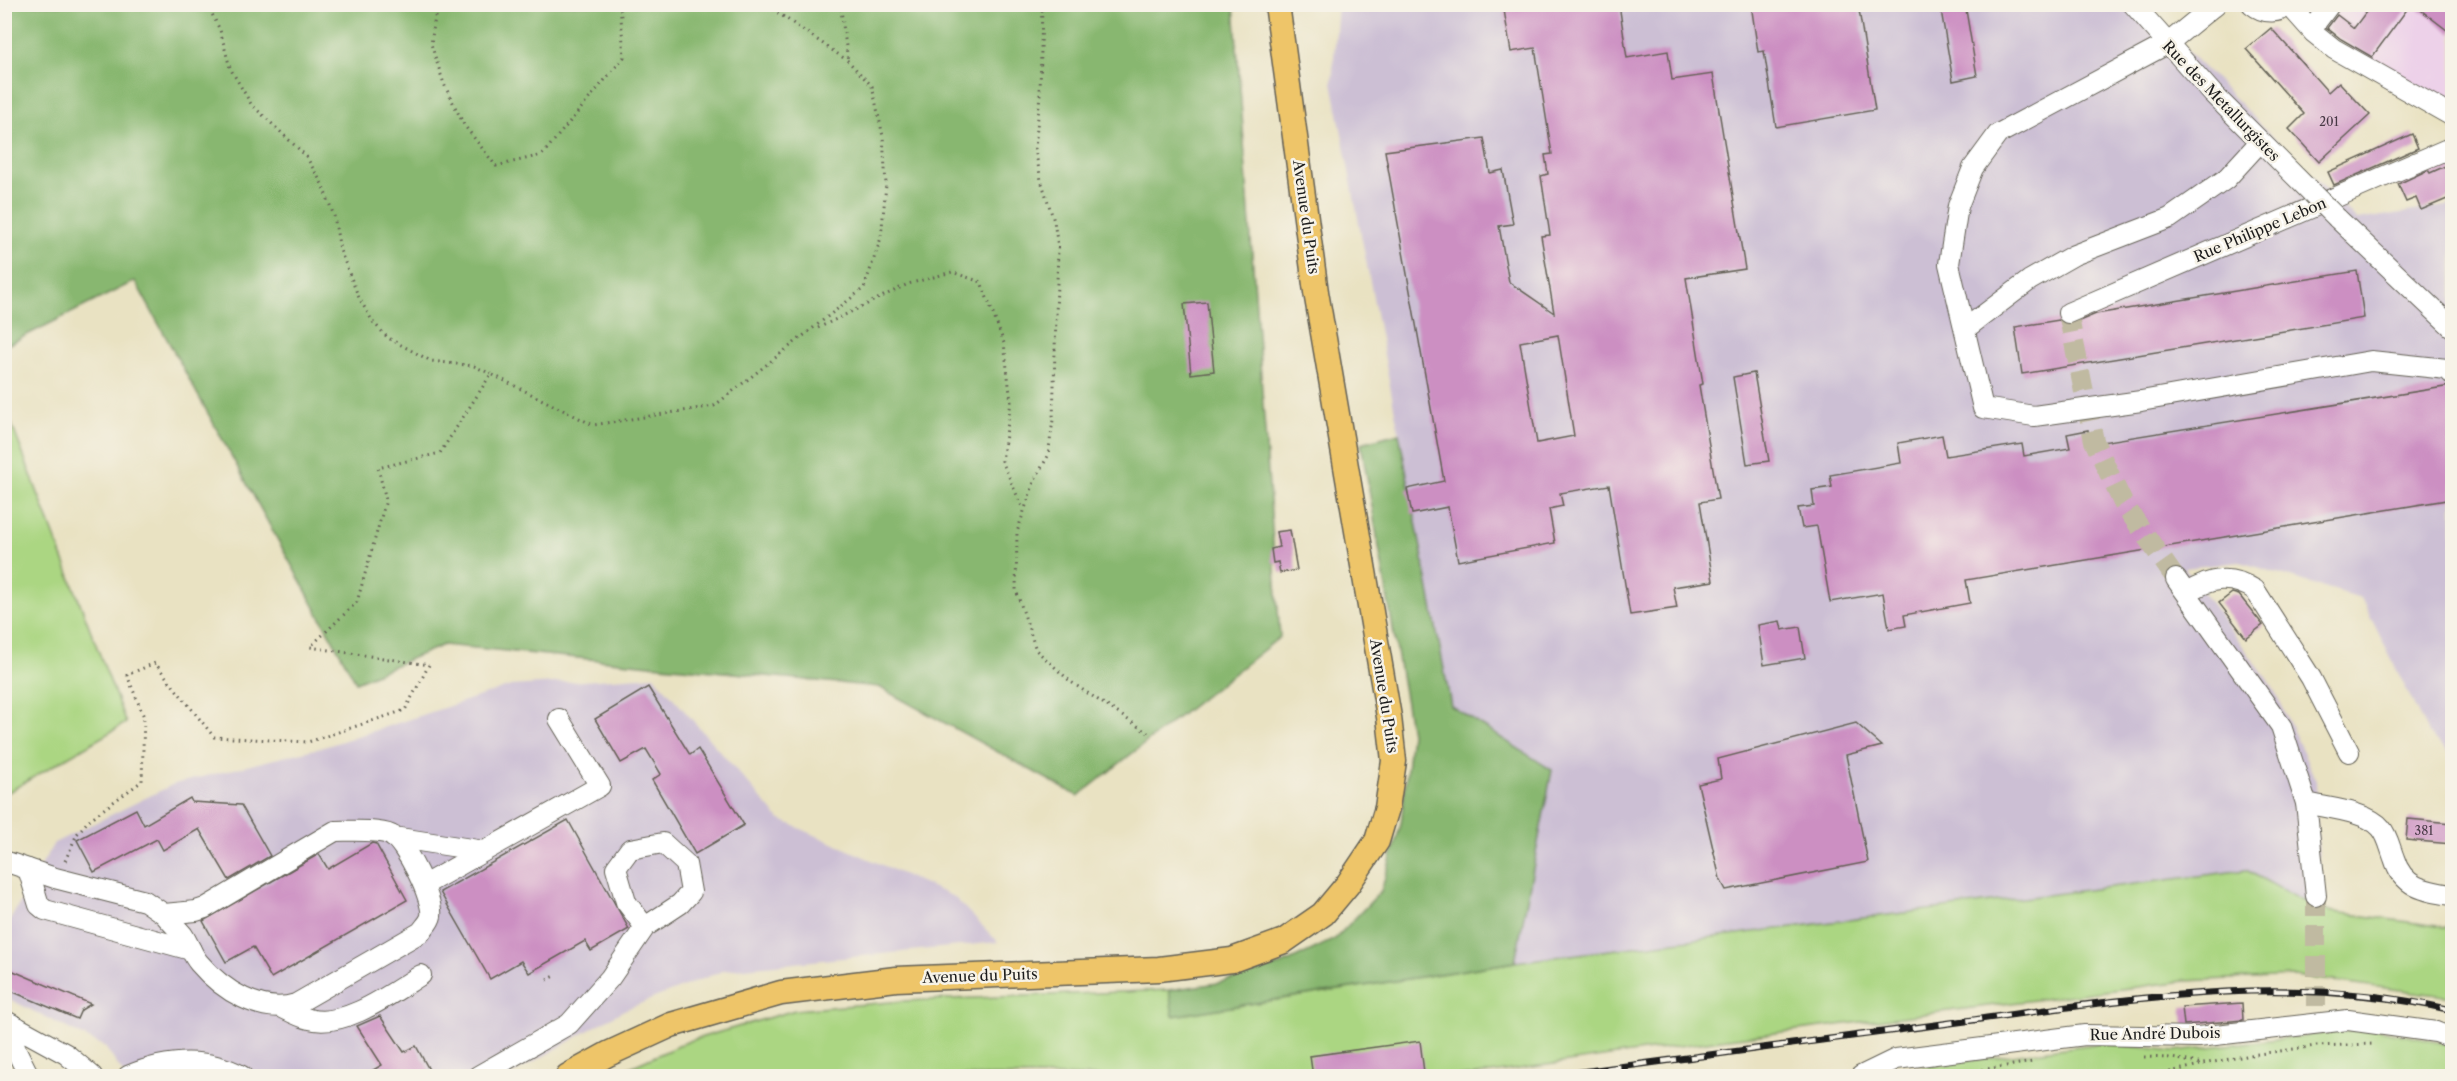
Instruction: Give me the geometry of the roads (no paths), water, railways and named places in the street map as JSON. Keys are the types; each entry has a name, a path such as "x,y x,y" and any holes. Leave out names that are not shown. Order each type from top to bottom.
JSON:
{"main road":[{"name":"Avenue du Puits","path":"568,1077 608,1054 671,1025 781,993 896,979 1159,969 1232,960 1284,941 1323,914 1348,884 1377,841 1387,808 1394,761 1316,292 1277,4"}],"street":[{"name":"Rue des Metallurgistes","path":"2133,4 2259,143 2452,327"},
{"path":"2216,4 2167,44 1998,134 1973,168 1958,206 1949,264 1983,408 2034,416 2371,361 2447,369 2452,374"},
{"path":"2252,4 2267,12 2279,11 2291,5 2311,29 2334,48 2452,116"},
{"path":"2311,29 2330,4"},
{"path":"1965,329 2030,280 2074,255 2170,218 2226,179 2259,143"},
{"name":"Rue Philippe Lebon","path":"2068,313 2452,147"},
{"path":"2316,896 2306,803 2281,726 2182,586 2229,579 2244,583 2255,590 2311,678 2349,752"},
{"path":"424,885 600,786 559,719"},
{"path":"2306,803 2362,815 2381,827 2390,844 2394,861 2405,878 2422,891 2452,895"},
{"path":"164,914 205,908 335,831 390,834 401,843 424,885 430,902 431,918 421,932 296,1004 283,1008"},
{"path":"393,837 484,851"},
{"path":"4,861 55,878 145,901 164,914 182,934 204,969 238,996 270,1007 283,1008 311,1020 341,1019 387,997 421,975"},
{"path":"28,869 39,905 45,910 191,950"},
{"path":"478,1077 569,1024 610,978 645,927"},
{"name":"Rue André Dubois","path":"1862,1077 1896,1059 2085,1035 2198,1037 2348,1020 2436,1032 2452,1038"},
{"path":"11,1024 14,1046 29,1077"},
{"path":"11,1024 66,1054 92,1077"},
{"path":"128,1077 154,1066 188,1061 204,1063 242,1077"}],"tunnel":[{"path":"2068,313 2094,441 2123,503 2176,579"},
{"path":"2316,896 2316,1024"}],"railway":[{"path":"1551,1076 2081,1005 2205,993 2329,992 2391,998 2452,1010"}]}
